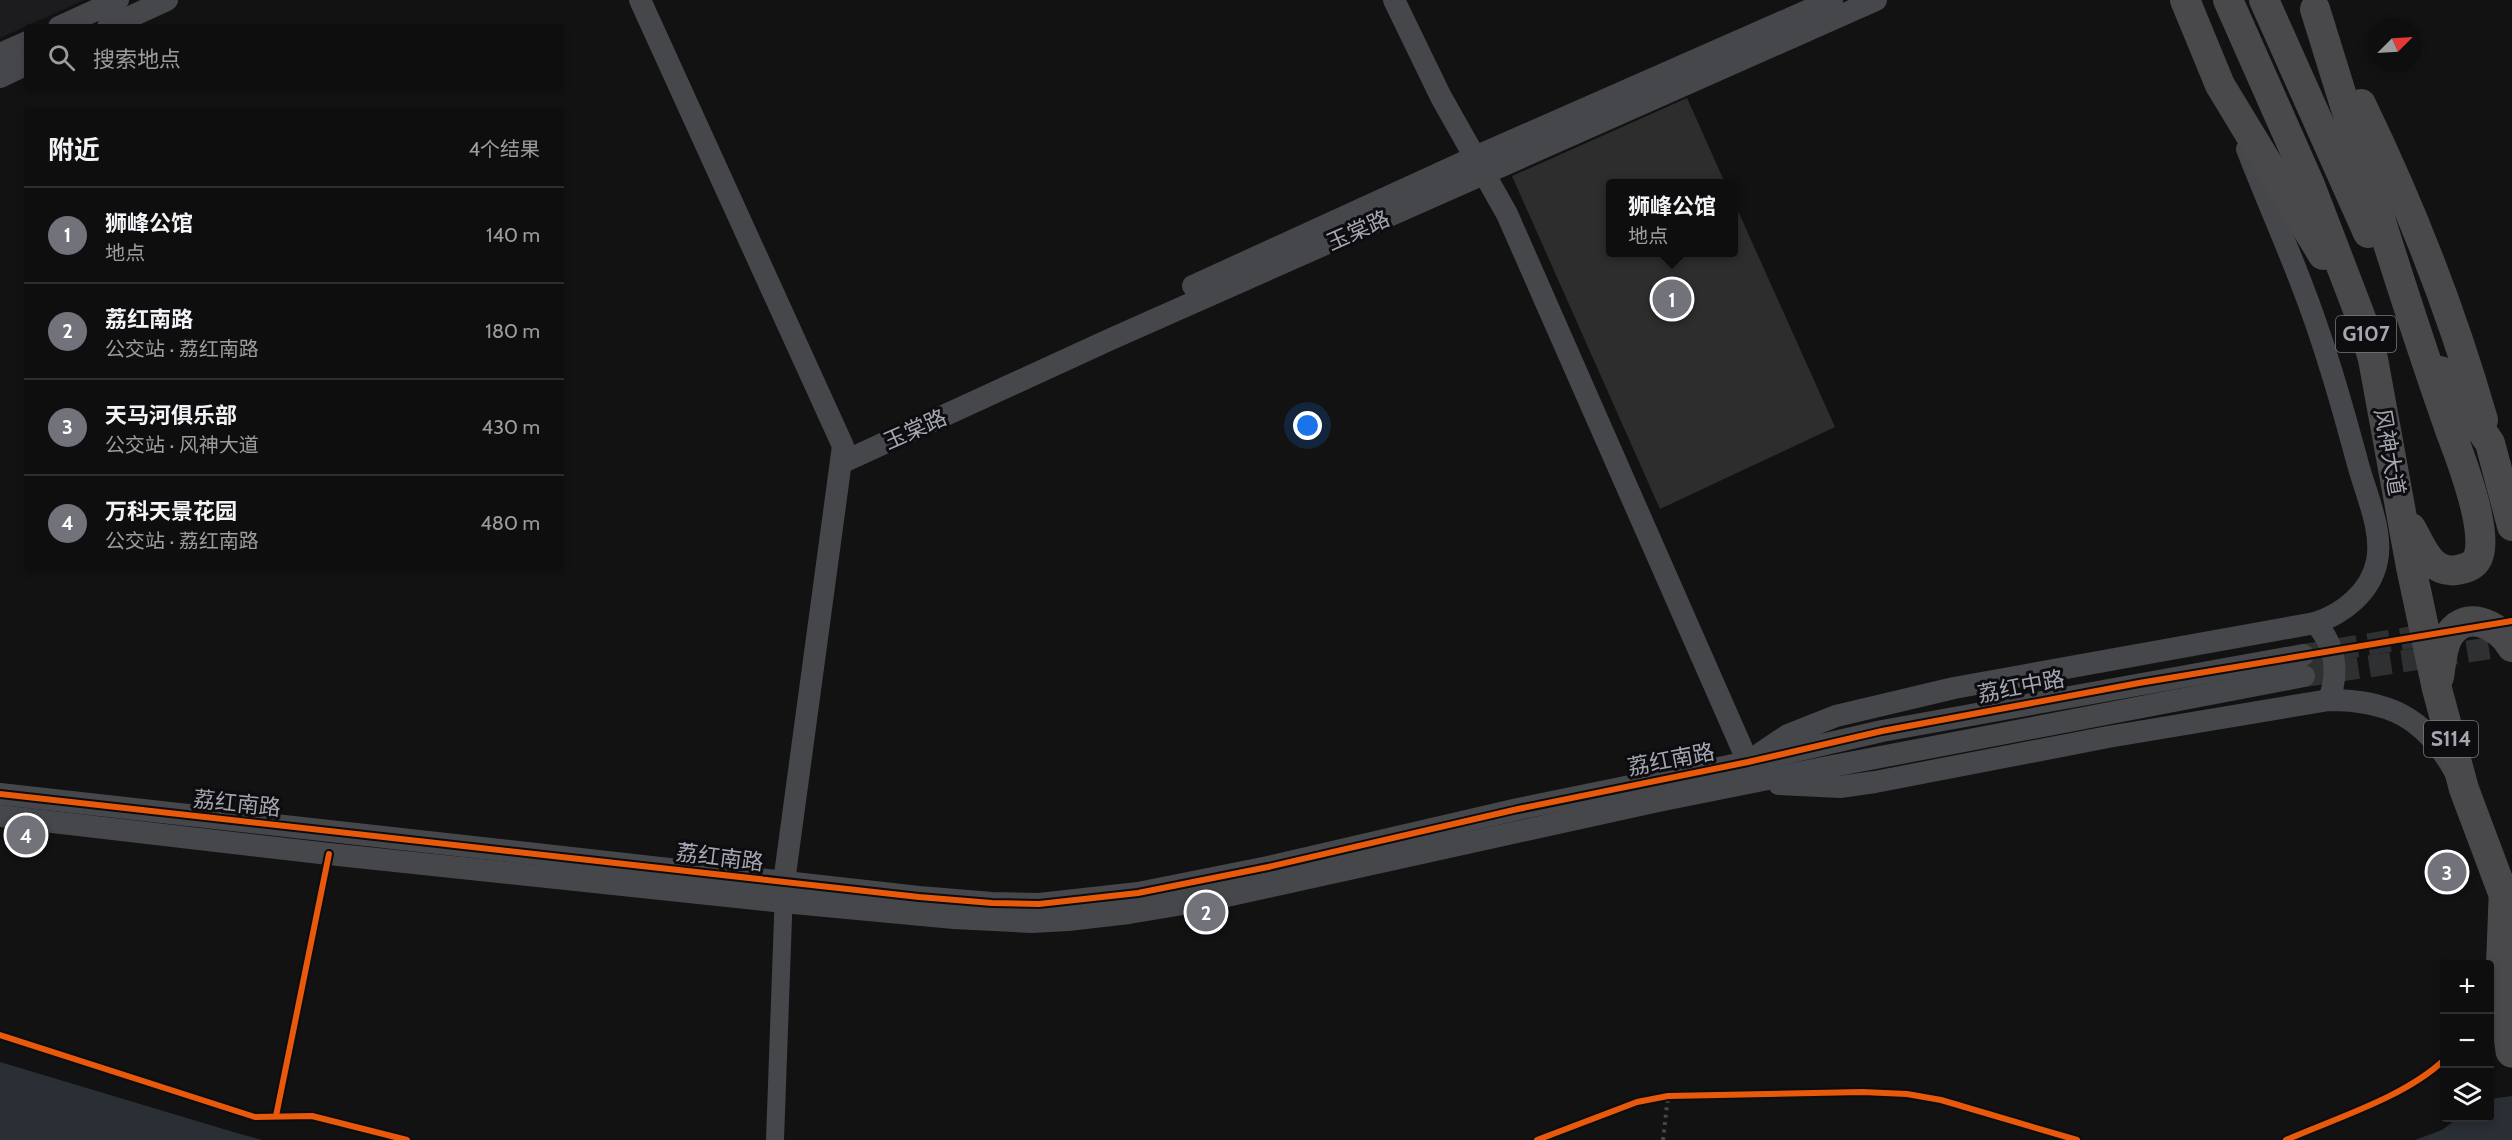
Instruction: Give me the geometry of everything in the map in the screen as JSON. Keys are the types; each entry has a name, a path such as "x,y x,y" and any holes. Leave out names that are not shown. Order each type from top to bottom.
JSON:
{"highway":[{"name":"风神大道","path":"2228,0 2310,185 2361,318 2377,380 2400,510 2437,688 2464,789 2509,909"},
{"name":"G107","path":"2265,0 2418,340 2490,443 2512,523"},
{"path":"2185,1 2220,85 2361,318"},
{"path":"2312,4 2418,340 2470,491 2482,541 2480,556 2475,563 2464,569 2449,571 2438,568 2429,561 2400,510"},
{"path":"2312,4 2365,111 2426,255 2472,381 2490,443"},
{"path":"2437,688 2444,646 2448,636 2459,625 2483,622 2495,627 2507,638 2512,647"},
{"path":"2509,909 2502,978 2511,1044"}],"street":[{"path":"66,24 118,0"},
{"path":"115,24 167,0"},
{"path":"640,0 842,454 783,892 775,1140"},
{"path":"1394,0 1441,97 1507,214 1752,772"},
{"name":"玉棠路","path":"842,454 1480,165 1832,0"},
{"name":"玉棠路","path":"1480,165 1876,0"},
{"path":"0,54 24,43"},
{"path":"0,76 24,65"},
{"path":"1752,772 1788,735 1836,716 1954,687 2315,623 2339,614 2357,598 2372,576 2377,561 2378,543 2371,509 2344,413 2301,282 2220,85"},
{"path":"2315,623 2328,640 2334,657 2336,683 2329,700"},
{"name":"荔红中路","path":"1752,772 1882,730 2304,666"},
{"path":"1752,772 1814,787 1840,787 2108,737 2329,700 2360,700 2384,705 2410,720 2445,754 2464,789"},
{"name":"荔红南路","path":"0,816 341,856 783,892 992,903 1039,903 1108,898 1227,876 1518,809 1752,772"},
{"name":"荔红南路","path":"0,794 783,892"}],"path":[{"path":"1663,1140 1668,1096"},
{"path":"1658,1098 1678,1096"}],"shaded area":[{"path":"0,0 84,0 31,24 24,24 24,27 0,38"},
{"path":"0,1062 240,1134 262,1140 0,1140"},
{"path":"2512,1096 2512,1140 2415,1140 2442,1130 2453,1122 2494,1122 2494,1098"}],"building":[{"path":"1687,98 1723,179 1606,179 1606,257 1738,257 1738,211 1835,427 1660,509 1512,176"}],"tunnel":[{"path":"2303,655 2439,633"},
{"path":"2304,676 2512,645"}],"cycle path":[{"path":"0,794 919,897 1039,904 1138,893 1268,867 1518,809 1748,762 1882,731 2139,683 2512,621"},
{"path":"276,1116 329,854"},
{"path":"0,1035 255,1117 312,1116 407,1140"},
{"path":"2286,1140 2390,1096 2440,1063"},
{"path":"1537,1140 1637,1102 1668,1096 1862,1092 1907,1094 1941,1100 2077,1140"}],"place":[{"name":"狮峰公馆","path":"1672,299"},
{"name":"万科天景花园","path":"26,835"},
{"name":"天马河俱乐部","path":"2447,872"},
{"name":"荔红南路","path":"1206,912"}]}
